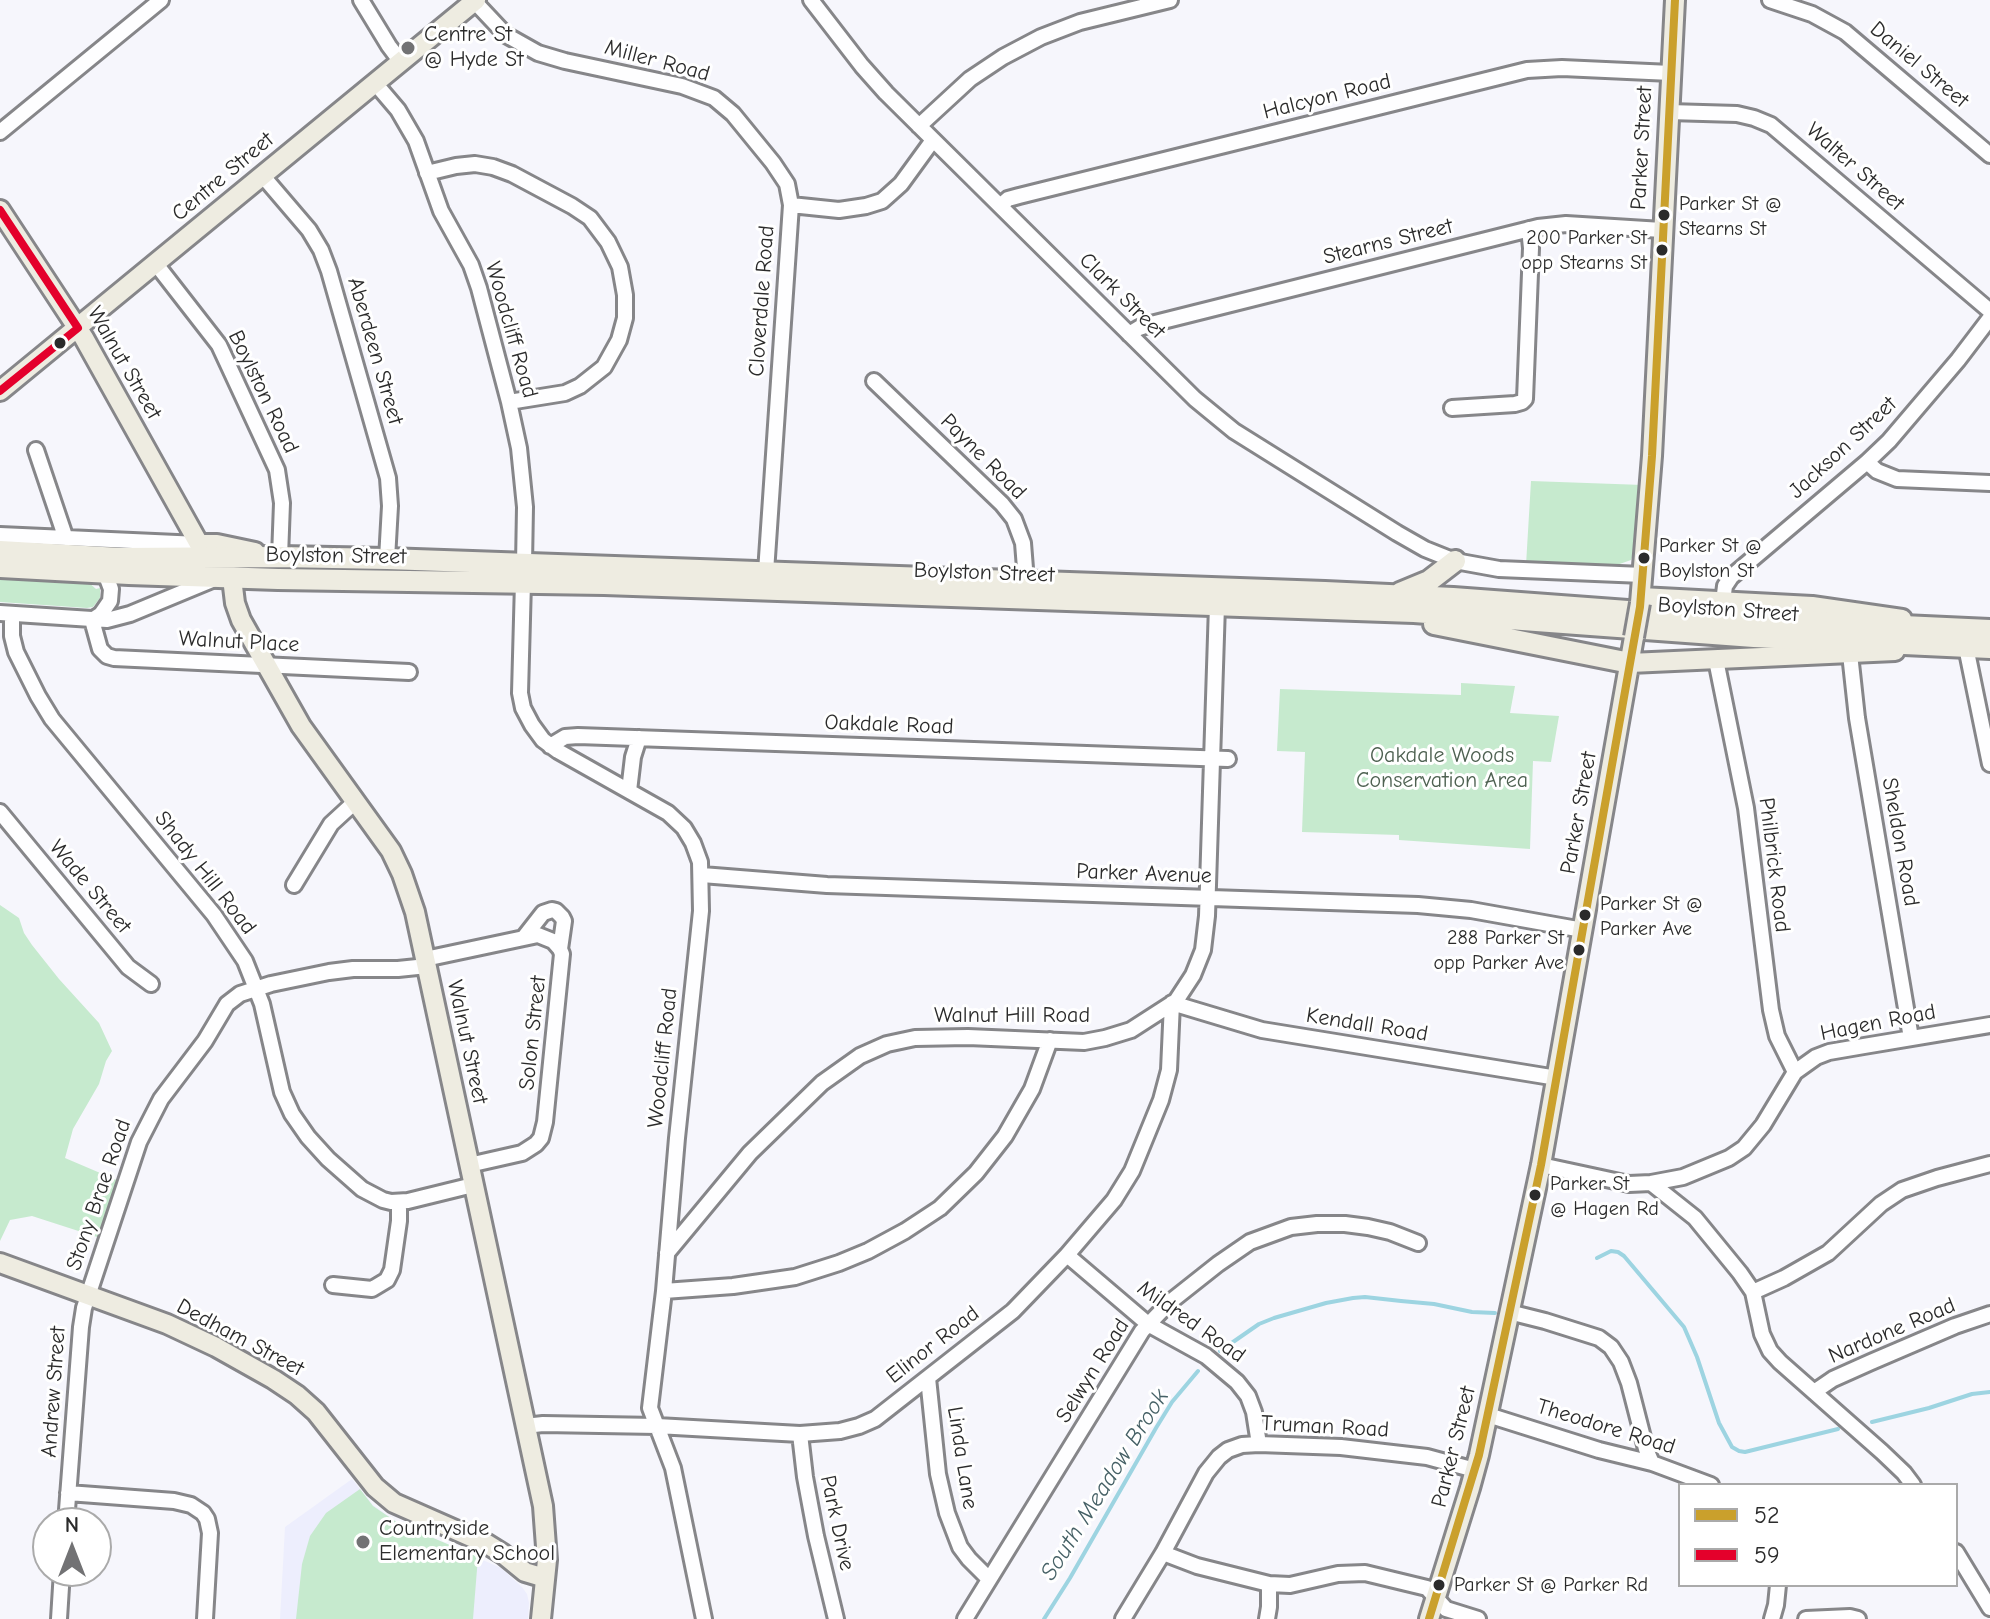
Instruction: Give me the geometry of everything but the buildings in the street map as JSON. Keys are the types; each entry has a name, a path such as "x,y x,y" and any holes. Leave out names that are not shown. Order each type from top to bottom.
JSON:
{"highway":[{"name":"Boylston Street","path":"0,551 119,558 387,559 524,573 1466,615 1754,637 1965,638 1989,634"},
{"path":"1397,595 1429,581 1455,561"},
{"name":"Boylston Street","path":"0,567 320,580 524,573 766,572 1026,581 1397,595 1965,638"},
{"path":"1370,611 1630,663"}],"main road":[{"name":"Parker Street","path":"1429,1619 1475,1470 1541,1165 1640,600 1652,456 1675,0"},
{"name":"Centre Street","path":"0,391 475,1"},
{"name":"Walnut Street","path":"0,210 78,328 199,544"},
{"path":"199,544 230,546 280,557"},
{"name":"Walnut Street","path":"225,577 237,611 308,738 391,851 415,912 543,1506 546,1569"},
{"name":"Boylston Street","path":"1640,600 1828,608 1965,638"},
{"name":"Boylston Street","path":"1630,663 1850,654 1965,638"},
{"name":"Dedham Street","path":"0,1263 167,1324 273,1379 316,1412 375,1487 394,1503 503,1554 546,1569"},
{"path":"541,1619 546,1569"}],"street":[{"path":"0,132 161,0"},
{"path":"361,0 401,62"},
{"name":"Clark Street","path":"811,0 870,75 919,126 1195,399 1234,431 1397,533 1455,561"},
{"path":"919,126 970,79 1028,43 1067,26 1170,0"},
{"name":"Daniel Street","path":"1770,0 1812,14 1845,32 1990,155"},
{"name":"Miller Road","path":"475,1 506,35 538,53 682,86 714,98 733,114 773,163 787,184 791,205"},
{"name":"Halcyon Road","path":"1000,206 1008,199 1019,196 1527,70 1562,68 1671,73"},
{"name":"Woodcliff Road","path":"375,83 391,100 411,131 441,211 475,277 509,402 525,493 521,700 532,725 550,746 668,813 684,828 700,862 701,911 650,1408 673,1468 704,1619"},
{"name":"Walter Street","path":"1669,112 1737,114 1771,125 1990,311"},
{"name":"Cloverdale Road","path":"766,572 791,205 839,210 882,201 901,184 933,140"},
{"path":"427,173 475,164 512,174 590,218 608,242 620,267 625,318 619,340 604,367 580,386 565,393 509,402"},
{"name":"Aberdeen Street","path":"262,175 309,230 329,271 388,478 387,559"},
{"name":"Stearns Street","path":"1129,334 1151,324 1547,225 1662,230"},
{"path":"1452,408 1515,404 1525,399 1531,248 1529,229"},
{"name":"Boylston Road","path":"156,264 219,345 277,470 282,503 280,557"},
{"name":"Jackson Street","path":"1723,602 1725,586 1731,577 1867,462 1899,430 1990,318"},
{"name":"Payne Road","path":"874,381 1014,519 1023,543 1026,581"},
{"path":"36,450 66,539"},
{"path":"1867,462 1877,471 1897,479 1990,483"},
{"path":"0,535 199,544"},
{"name":"Boylston Street","path":"1455,561 1499,569 1643,575"},
{"path":"92,620 105,610 111,599 105,573"},
{"path":"6,613 107,620 225,577"},
{"name":"Walnut Hill Road","path":"667,1253 759,1144 822,1083 860,1056 887,1044 915,1038 1084,1042 1131,1030 1176,1001 1193,975 1203,950 1221,759 1217,605"},
{"name":"Shady Hill Road","path":"6,613 14,644 52,719 214,915 245,961 266,1020 282,1092 299,1125 317,1149 362,1189 383,1200 399,1202"},
{"name":"Walnut Place","path":"92,620 100,649 114,658 409,672"},
{"path":"1965,638 1990,764"},
{"path":"0,652 14,644"},
{"name":"Sheldon Road","path":"1850,654 1857,718 1911,1038"},
{"name":"Philbrick Road","path":"1716,660 1746,808 1771,1010 1777,1036 1795,1072"},
{"name":"Oakdale Road","path":"550,746 558,739 571,736 1221,759"},
{"path":"629,791 639,738"},
{"path":"294,885 331,824 356,801"},
{"name":"Wade Street","path":"0,812 128,967 151,984"},
{"name":"Parker Avenue","path":"702,875 827,885 1418,905 1471,910 1583,930"},
{"path":"426,962 525,936 543,913 552,910 564,921 560,949"},
{"name":"Solon Street","path":"469,1165 530,1149 541,1138 545,1122 563,960 560,949 553,941 544,936 525,936"},
{"name":"Stony Brae Road","path":"88,1295 136,1150 153,1112 205,1041 227,1004 240,994 256,988 306,976 363,968 398,969 426,962"},
{"name":"Kendall Road","path":"1172,1003 1262,1030 1557,1078"},
{"name":"Elinor Road","path":"525,1426 657,1426 800,1434 840,1431 875,1419 1013,1311 1114,1200 1132,1171 1161,1100 1169,1070 1172,1003"},
{"name":"Hagen Road","path":"1541,1165 1629,1184 1683,1177 1708,1168 1744,1148 1763,1125 1795,1072 1816,1057 1829,1052 1990,1025"},
{"path":"664,1291 795,1277 868,1251 905,1231 940,1208 976,1173 1005,1136 1032,1089 1050,1040"},
{"path":"1753,1292 1828,1253 1881,1204 1902,1190 1990,1164"},
{"path":"1651,1183 1695,1218 1753,1292 1762,1334 1770,1351 1793,1375 1882,1452 1912,1483"},
{"path":"333,1285 372,1289 387,1280 392,1270 399,1202 473,1185"},
{"name":"Selwyn Road","path":"965,1619 1142,1331 1170,1302 1250,1242 1291,1227 1331,1224 1368,1227 1418,1243"},
{"name":"Mildred Road","path":"1067,1255 1148,1324 1206,1356 1237,1382 1248,1396 1254,1412 1259,1444"},
{"name":"Andrew Street","path":"67,1507 81,1327 88,1295"},
{"path":"1509,1312 1599,1338 1611,1347 1629,1383 1652,1463"},
{"name":"Nardone Road","path":"1814,1392 1833,1379 1871,1362 1990,1314"},
{"name":"Linda Lane","path":"928,1378 938,1474 947,1513 960,1547 989,1579"},
{"name":"Theodore Road","path":"1488,1415 1599,1450 1652,1463 1706,1483"},
{"name":"Park Drive","path":"800,1434 810,1506 836,1619"},
{"name":"Truman Road","path":"1123,1619 1206,1473 1228,1450 1259,1444 1341,1447 1427,1457 1475,1470"},
{"path":"68,1493 174,1501 191,1505 203,1513 210,1533 205,1619"},
{"path":"1163,1553 1197,1566 1269,1584 1290,1585 1338,1574 1365,1573 1427,1588 1446,1609 1478,1619"},
{"path":"1958,1555 1990,1611 1983,1619"},
{"path":"1267,1619 1269,1584"},
{"path":"59,1619 61,1587"},
{"path":"1772,1619 1778,1587"},
{"path":"1806,1619 1858,1619"}],"shaded area":[{"name":"Countryside Elementary School","path":"352,1479 373,1505 398,1523 501,1568 527,1594 528,1619 280,1619 285,1527"}],"green space":[{"path":"1531,481 1643,485 1631,560 1614,566 1526,565"},
{"path":"0,576 87,581 96,589 100,588 100,598 93,607 87,608 0,602"},
{"name":"Oakdale Woods Conservation Area","path":"1461,683 1515,686 1510,713 1559,716 1551,762 1533,761 1530,849 1399,840 1399,835 1302,832 1305,752 1277,751 1280,689 1461,695"},
{"path":"0,905 19,918 32,945 99,1023 112,1051 99,1084 73,1129 65,1158 119,1181 106,1232 97,1237 32,1216 10,1220 0,1241"},
{"name":"Countryside Elementary School","path":"360,1489 373,1506 398,1523 478,1557 473,1619 296,1619 302,1564 310,1536 326,1513"}],"waterway":[{"name":"South Meadow Brook","path":"1597,1258 1611,1251 1624,1256 1684,1327 1719,1423 1732,1447 1745,1452 1838,1429"},
{"name":"South Meadow Brook","path":"1220,1351 1259,1324 1274,1318 1353,1298 1434,1304 1495,1313"},
{"name":"South Meadow Brook","path":"1044,1619 1172,1402 1198,1371"},
{"name":"South Meadow Brook","path":"1872,1422 1972,1394 1990,1392"}],"transit line":[{"name":"52","path":"1429,1619 1479,1455 1541,1165 1640,607 1652,456 1675,0"},
{"name":"59","path":"0,210 78,328 0,391"}],"place":[{"name":"Centre St @ Hyde St","path":"408,48"},
{"name":"Parker St @ Stearns St","path":"1664,215"},
{"name":"200 Parker St opp Stearns St","path":"1662,250"},
{"name":"Parker St @ Boylston St","path":"1644,558"},
{"name":"Parker St @ Parker Ave","path":"1585,915"},
{"name":"288 Parker St opp Parker Ave","path":"1579,950"},
{"name":"Parker St @ Hagen Rd","path":"1535,1195"},
{"name":"Countryside Elementary School","path":"363,1542"},
{"name":"Parker St @ Parker Rd","path":"1439,1585"}]}
